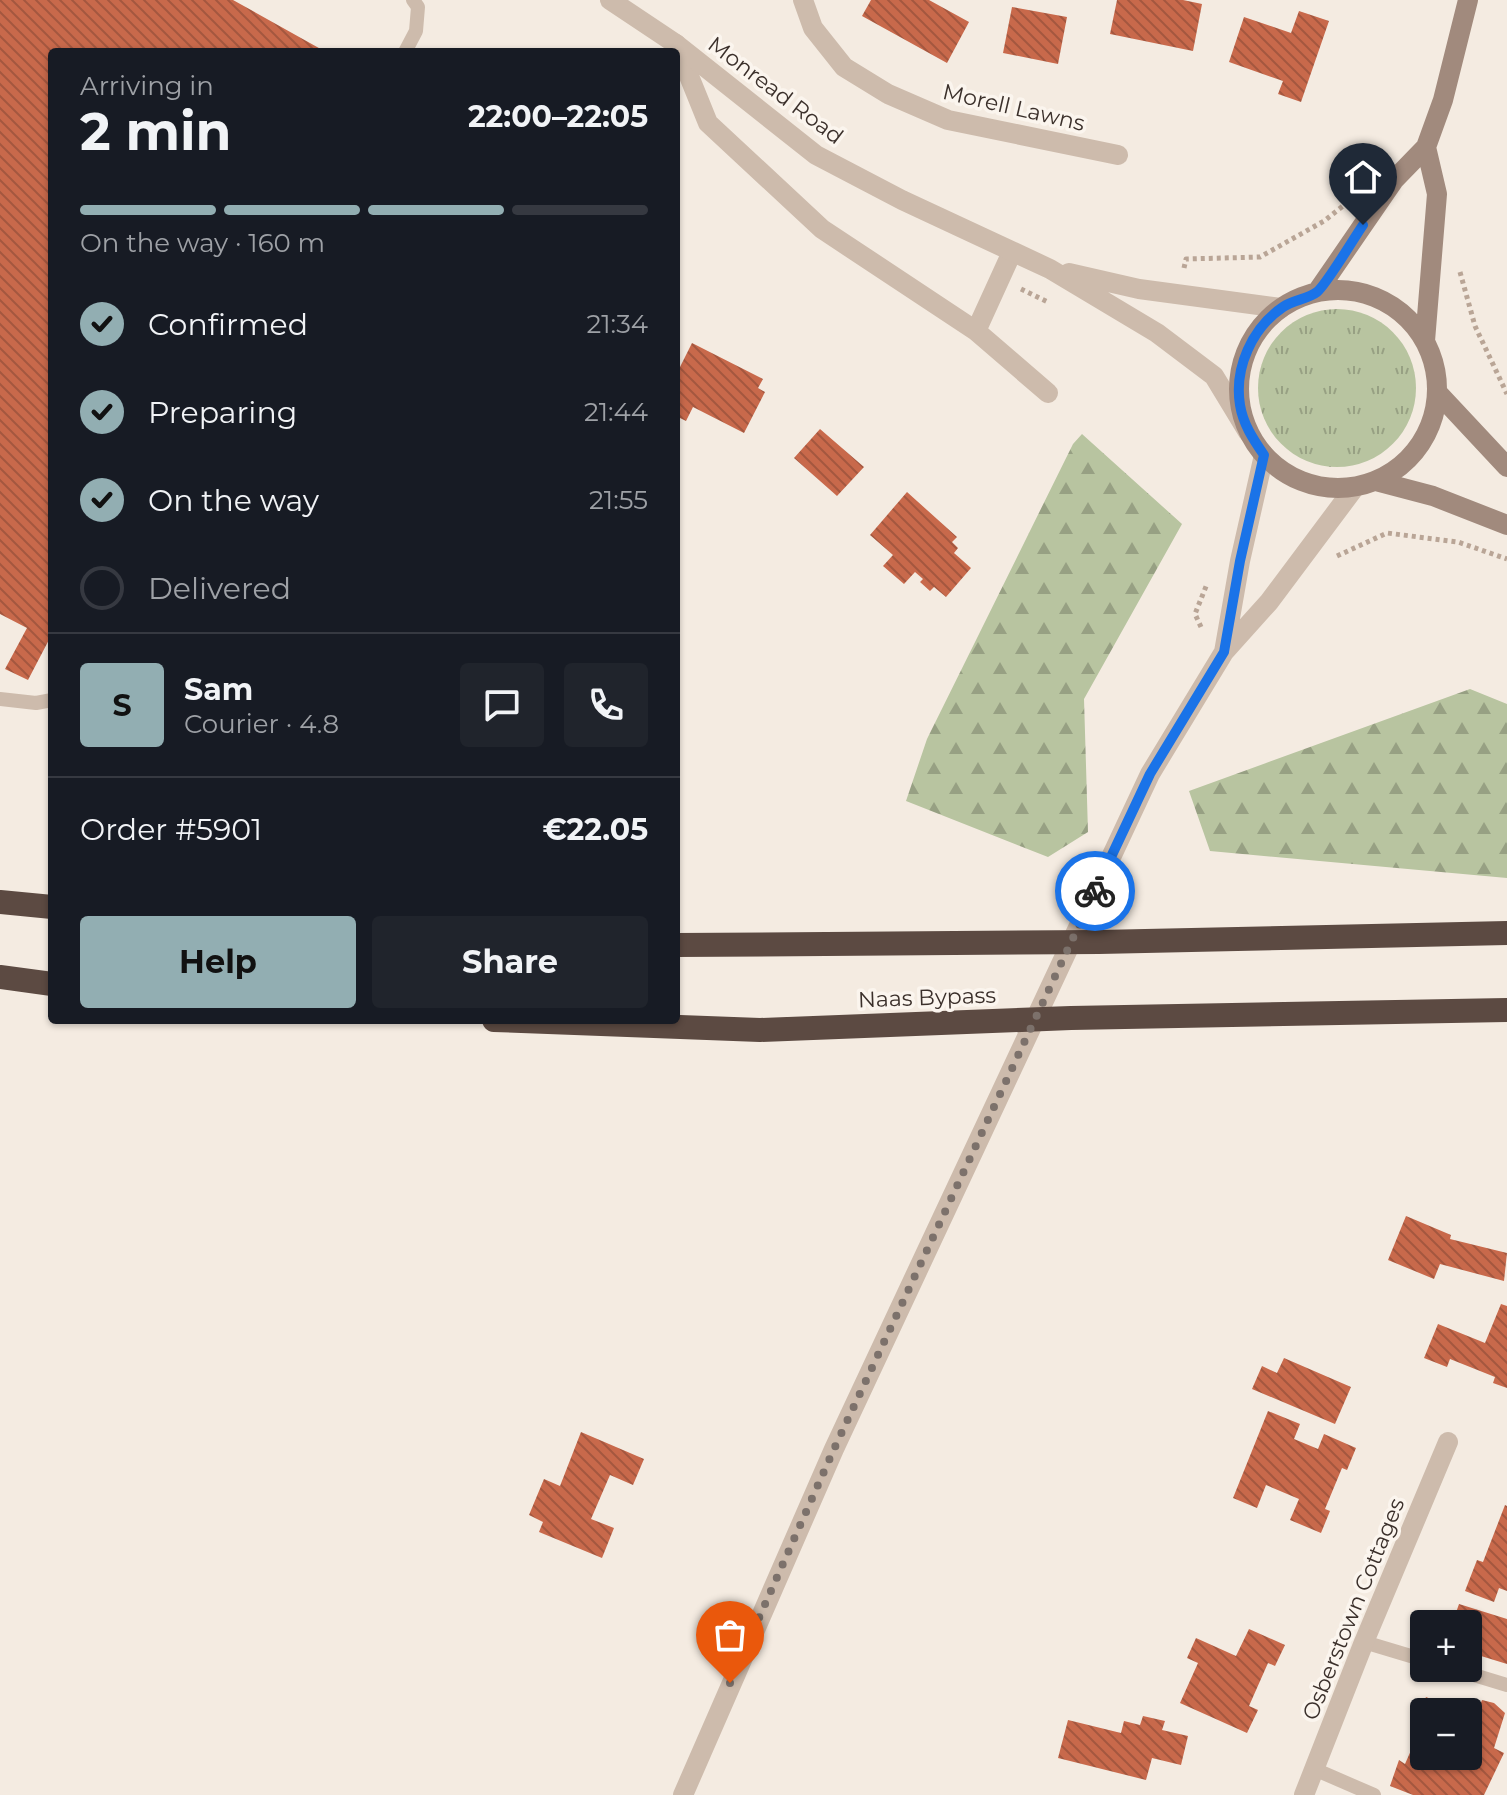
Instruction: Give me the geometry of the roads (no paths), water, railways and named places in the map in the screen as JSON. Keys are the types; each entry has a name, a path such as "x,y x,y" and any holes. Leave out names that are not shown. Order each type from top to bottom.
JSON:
{"highway":[{"path":"0,902 48,907"},
{"path":"680,945 1099,942 1507,933"},
{"path":"0,977 48,983"},
{"name":"Naas Bypass","path":"600,1024 760,1030 1071,1018 1507,1010"}],"main road":[{"path":"1317,292 1394,180 1426,147 1443,100 1468,0"},
{"path":"1425,341 1437,194 1426,147"},
{"path":"1349,291 1379,299 1406,317 1425,341 1435,366 1437,392 1433,420 1420,446 1401,466 1376,481 1355,487 1321,487 1290,476 1264,455 1248,432 1240,405 1239,377 1246,351 1253,339 1281,308 1317,292 1349,291"},
{"path":"1437,392 1507,467"},
{"path":"1376,481 1433,496 1507,525"}],"street":[{"name":"Morell Lawns","path":"803,0 813,28 844,67 888,94 948,120 1118,155"},
{"name":"Monread Road","path":"613,1 676,44 816,155 902,200 1050,269 1146,325 1214,376 1248,432"},
{"path":"676,44 678,48"},
{"path":"680,54 708,123 822,229 976,331 1048,393"},
{"path":"976,331 1012,252"},
{"name":"Monread Road","path":"1050,269 1139,289 1281,308"},
{"path":"1224,652 1240,561 1264,455"},
{"path":"683,1795 834,1449 1150,774 1224,652 1269,602 1355,487"},
{"name":"Osberstown Cottages","path":"1304,1795 1448,1442"}],"lane":[{"path":"407,48 416,31 418,7 413,0"},
{"path":"0,699 36,703 48,701"},
{"path":"1364,1642 1410,1656"},
{"path":"1482,1677 1507,1685"},
{"path":"1314,1769 1374,1795"}]}
